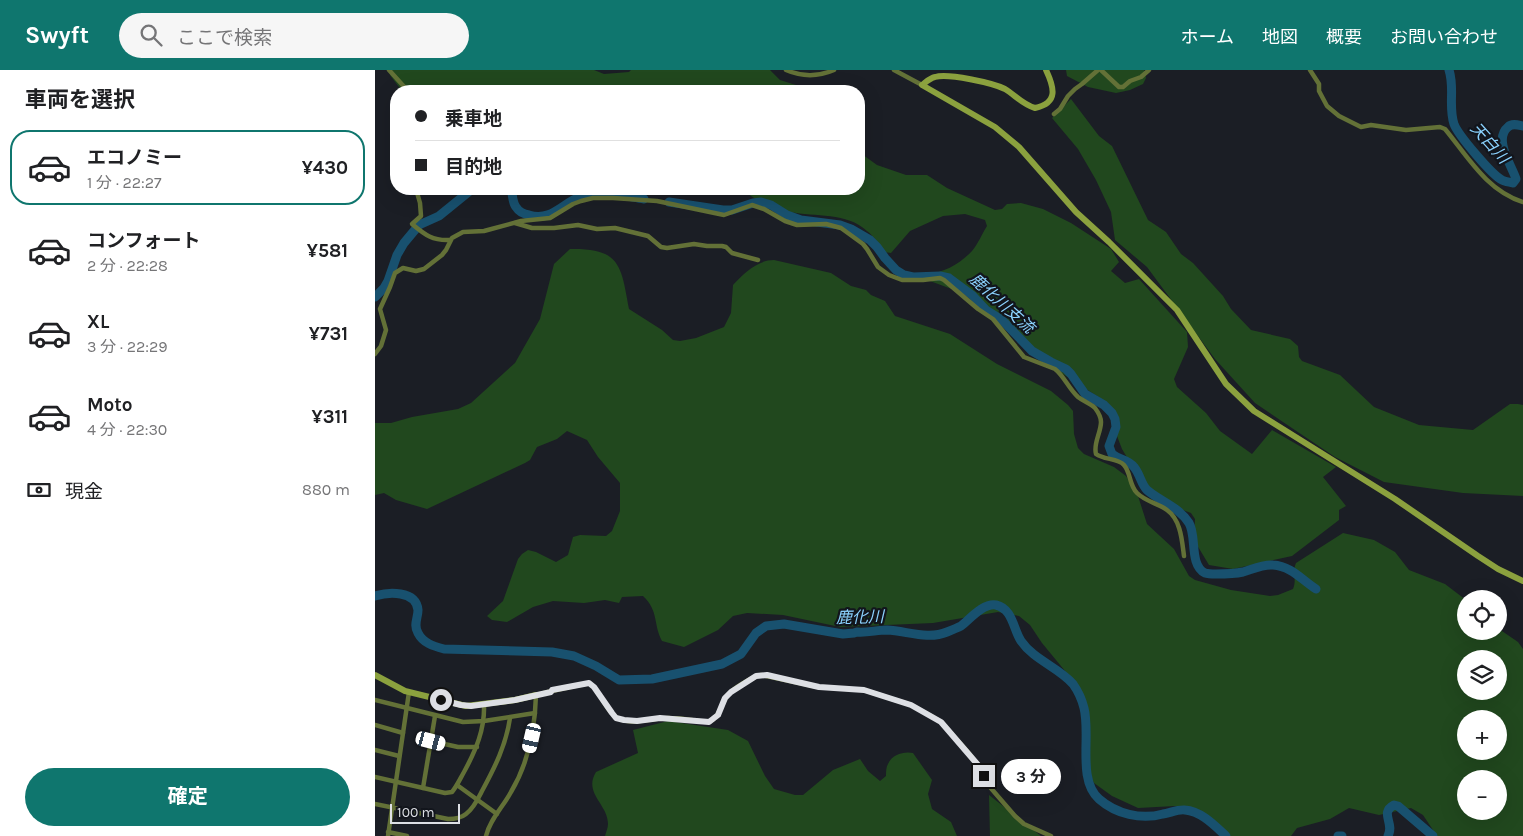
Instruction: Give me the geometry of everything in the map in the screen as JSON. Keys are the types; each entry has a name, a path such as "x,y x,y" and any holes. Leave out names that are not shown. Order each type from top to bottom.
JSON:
{"street":[{"path":"389,70 403,85"},
{"path":"786,70 800,75 812,76 818,76 834,70"},
{"path":"894,70 995,127 1019,147 1076,212 1129,261 1177,310 1226,384 1254,411 1395,499 1478,556 1523,581"},
{"path":"922,85 938,76 985,82 1005,89 1027,105 1035,108 1045,105 1052,95 1053,85 1046,70"},
{"path":"1054,114 1075,89 1099,70 1119,87 1123,87 1149,70"},
{"path":"1310,70 1319,84 1319,91 1327,106 1339,116 1361,127 1371,125 1406,130 1440,127 1445,130 1494,187 1513,199 1523,202"},
{"path":"418,195 421,216 413,224 439,241 450,240 463,232 484,231 514,223 550,218 573,204 593,198 657,201 724,215 752,205 764,208 785,221 797,225 826,224 841,228 863,244 878,267 889,275 902,280 940,278 944,280 977,310 993,319 1024,357 1059,372 1069,387 1093,406 1101,420 1095,448 1096,454 1125,466 1135,492 1144,500 1167,510 1173,515 1180,532 1184,556"},
{"path":"514,223 532,228 578,225 597,229 615,228 648,236 661,247 667,248 694,244 722,246 732,253 758,260"},
{"path":"375,354 381,346 386,330 380,309 395,273 403,268 416,271 423,269 442,255 450,240"},
{"path":"375,675 409,692 466,706 515,700 589,683 594,687 616,718 637,721 660,718 709,722 718,715 725,698 731,692 756,676 767,675 819,687 864,690 911,705 941,722 978,765 989,786 1015,816 1024,824 1051,836"},
{"path":"407,836 388,834 409,692"},
{"path":"486,836 490,824 511,792 523,767 532,738 536,695"},
{"path":"375,700 463,722 510,718 535,713"},
{"path":"375,778 448,793 452,792 477,748 484,721 484,704"},
{"path":"423,788 435,716"},
{"path":"375,804 452,819 461,817 467,813 477,799 499,759 507,736 510,718"},
{"path":"375,725 403,733"},
{"path":"431,741 458,747 477,748"},
{"path":"375,750 399,756"},
{"path":"457,785 497,814"}],"green space":[{"path":"389,70 594,70 604,74 629,72 631,70 770,70 780,80 796,85 398,85 390,75"},
{"path":"1066,70 1144,70 1146,78 1143,84 1130,90 1116,93 1088,87 1067,76"},
{"path":"1071,99 1099,136 1112,146 1148,220 1166,232 1181,254 1193,263 1251,330 1290,339 1298,346 1299,357 1302,361 1340,375 1374,407 1419,425 1473,430 1510,404 1523,405 1523,496 1463,493 1384,482 1335,457 1255,403 1215,359 1147,267 1115,240 1111,212 1096,180 1078,149 1052,118"},
{"path":"865,156 877,165 906,175 927,175 947,188 995,210 1002,209 1007,204 1021,203 1043,209 1071,223 1111,249 1119,262 1111,271 1125,283 1139,279 1187,332 1188,347 1174,379 1177,387 1206,413 1220,431 1252,454 1272,430 1336,467 1323,477 1346,506 1339,510 1339,520 1292,556 1233,569 1209,565 1194,540 1195,519 1191,513 1152,499 1122,449 1117,436 1116,415 1108,403 1044,362 1004,318 965,294 930,281 927,274 940,272 952,267 972,251 987,226 985,220 965,214 943,216 910,231 891,253 884,252 870,233 850,221 830,216 790,212 758,201 750,195 865,195"},
{"path":"570,249 600,252 609,256 616,263 624,281 629,309 662,330 673,340 680,341 696,338 724,327 731,313 733,285 752,268 762,262 774,260 831,273 851,286 866,290 871,295 885,301 895,316 950,334 997,364 1051,391 1068,405 1073,411 1074,434 1078,448 1084,454 1114,467 1126,476 1138,496 1147,524 1174,549 1189,576 1195,580 1231,590 1270,596 1278,595 1293,589 1296,563 1343,533 1374,540 1395,552 1409,570 1445,584 1457,593 1457,640 1507,640 1507,634 1518,642 1523,649 1523,836 1437,836 1423,815 1411,808 1379,815 1349,808 1330,819 1297,828 1291,836 1220,836 1202,818 1189,810 1175,806 1138,808 1112,796 1094,783 1087,770 1088,756 1080,697 1070,677 1030,625 1019,616 998,612 933,623 840,627 783,615 747,613 733,616 718,630 684,647 662,641 654,612 643,596 622,597 619,603 605,600 584,603 553,601 533,607 507,622 492,620 487,616 503,601 518,559 522,554 528,550 556,562 568,555 573,537 580,535 606,536 612,531 620,511 620,483 598,457 587,440 567,431 557,439 537,447 530,460 525,463 427,509 396,500 384,493 375,495 375,423 391,423 412,417 458,409 471,403 515,363 540,319 554,264"},
{"path":"668,721 728,730 748,741 765,776 774,789 795,795 803,795 833,770 860,759 868,771 880,781 886,776 887,767 892,758 906,752 913,753 932,780 928,794 932,809 951,822 957,836 605,836 608,826 607,817 592,786 596,772 638,753 633,730"},
{"path":"989,795 1041,836 990,836"}],"waterway":[{"name":"天白川","path":"1449,70 1454,124 1483,163 1497,177 1505,181 1513,183 1516,179 1505,153 1502,138 1504,132 1511,125 1523,126"},
{"name":"鹿化川支流","path":"375,297 388,281 397,255 404,243 419,225 439,216 465,195"},
{"name":"鹿化川支流","path":"512,195 514,203 519,210 525,214 537,216 551,214 575,199 586,195"},
{"name":"鹿化川支流","path":"619,195 644,199"},
{"name":"鹿化川支流","path":"669,202 723,210 732,210 761,202 801,220 840,225 851,229 870,240 896,270 904,275 949,278 972,295 986,310 1002,320 1032,351 1066,369 1085,394 1104,405 1112,413 1116,427 1109,446 1112,454 1132,464 1147,490 1185,517 1193,535 1195,557 1200,569 1207,574 1226,574 1243,572 1265,565 1279,566 1291,571 1316,589"},
{"name":"鹿化川","path":"375,596 394,593 412,599 416,603 418,610 416,624 418,633 426,642 436,647 444,649 552,652 574,656 596,666 619,680 652,679 722,664 741,654 756,633 766,626 784,624 843,634 887,630 932,635 959,627 986,606 996,605 1002,607 1009,615 1018,636 1026,648 1067,678 1078,693 1086,719 1086,769 1088,781 1092,791 1099,799 1113,809 1138,816 1155,816 1180,810 1191,811 1207,820 1226,836"},
{"name":"鹿化川","path":"1388,836 1390,827 1387,815 1390,808 1394,805 1398,806 1433,836"}],"route":[{"path":"441,700 471,706 515,700 589,683 594,687 616,718 637,721 671,718 709,722 718,715 725,698 731,692 756,676 767,675 819,687 860,689 911,705 941,722 967,751 984,776"}]}
